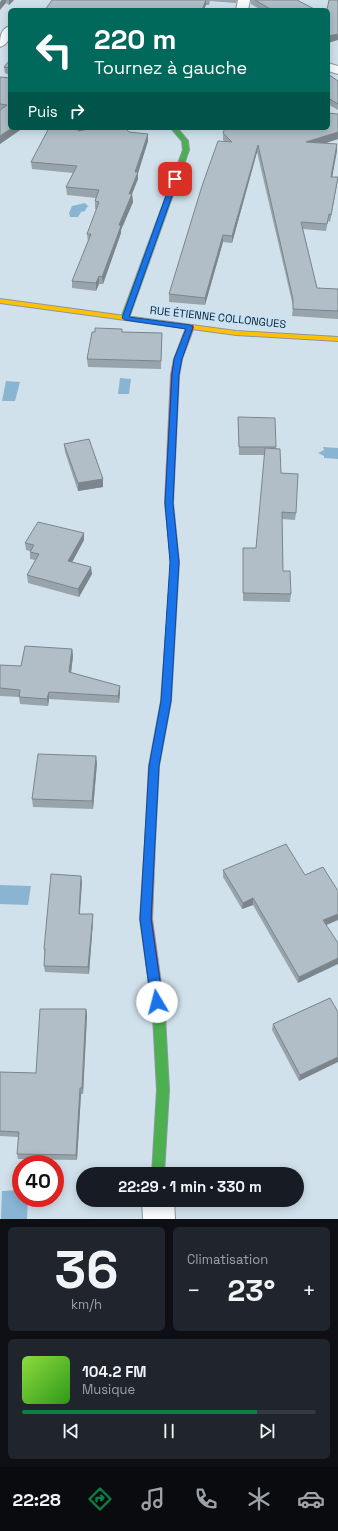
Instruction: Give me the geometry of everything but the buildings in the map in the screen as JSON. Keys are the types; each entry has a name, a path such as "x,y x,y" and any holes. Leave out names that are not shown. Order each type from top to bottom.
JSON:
{"street":[{"path":"0,43 8,26"},
{"path":"125,318 186,150 185,142 176,130"},
{"name":"RUE ÉTIENNE COLLONGUES","path":"0,301 259,335 338,339"},
{"path":"158,1167 163,1090 159,1016 146,919 154,766 166,701 175,562 169,503 175,375 178,359 190,327"},
{"path":"158,1207 159,1219"}],"water":[{"path":"85,203 89,207 87,207 85,211 81,212 78,217 70,217 69,213 72,206"},
{"path":"120,378 131,379 129,394 118,394"},
{"path":"6,381 20,382 15,401 2,401"},
{"path":"323,447 338,448 338,459 324,458 324,456 318,453 324,450"},
{"path":"0,885 31,886 28,905 0,904"},
{"path":"12,1190 12,1207 28,1207 27,1219 1,1219 2,1191"}],"traffic: fast":[{"path":"125,318 186,150 185,141 176,130"},
{"path":"150,842 154,766 166,701 174,579"},
{"path":"156,991 159,1016 163,1090 158,1167"}],"traffic: slow":[{"path":"0,301 236,333 338,339"}],"traffic: jam":[{"path":"174,579 175,562 169,503 175,375 178,359 190,327"},
{"path":"150,842 146,919 156,991"}],"route":[{"path":"157,1002 146,919 154,766 166,701 175,562 169,503 175,375 178,359 190,327 125,318 175,179"}]}
